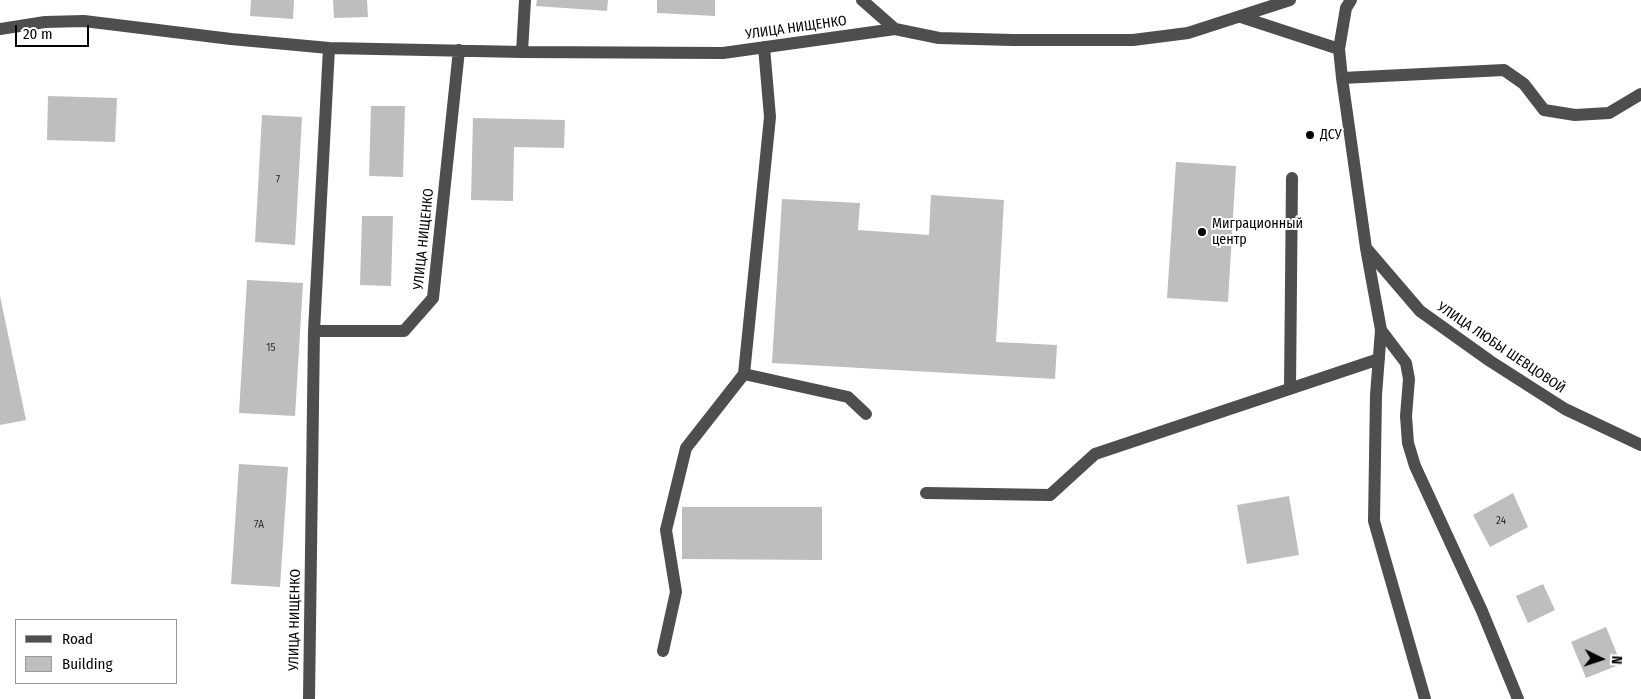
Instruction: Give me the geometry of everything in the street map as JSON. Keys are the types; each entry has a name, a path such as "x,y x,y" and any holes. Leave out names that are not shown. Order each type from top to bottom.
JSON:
{"street":[{"path":"522,52 525,0"},
{"path":"862,0 895,29 939,38 1013,40 1133,40 1188,33 1290,0"},
{"path":"1351,0 1346,8 1340,49 1342,78 1366,248 1381,330 1376,396 1374,521 1425,699"},
{"path":"1241,16 1340,49"},
{"name":"УЛИЦА НИЩЕНКО","path":"0,30 45,22 84,21 231,39 329,48 522,52 722,53 895,29"},
{"path":"663,651 676,592 666,530 686,448 744,374 770,117 764,47"},
{"name":"УЛИЦА НИЩЕНКО","path":"309,699 314,331 329,48"},
{"name":"УЛИЦА НИЩЕНКО","path":"314,331 404,331 433,298 459,50"},
{"path":"1342,78 1504,70 1524,84 1544,110 1574,114 1609,113 1641,94"},
{"path":"1290,388 1292,178"},
{"name":"УЛИЦА ЛЮБЫ ШЕВЦОВОЙ","path":"1366,248 1420,311 1490,361 1565,409 1641,445"},
{"path":"1381,330 1406,363 1409,379 1406,416 1408,443 1415,466 1482,611 1518,699"},
{"path":"926,493 1050,494 1095,454 1379,359"},
{"path":"744,374 848,397 866,414"}],"building":[{"path":"251,0 294,0 293,19 250,16"},
{"path":"333,0 367,0 368,17 334,18"},
{"path":"537,0 608,0 607,11 536,6"},
{"path":"657,0 715,0 715,16 657,13"},
{"path":"48,96 117,98 115,142 47,140"},
{"path":"371,106 405,106 403,177 369,176"},
{"path":"262,115 302,117 295,245 255,242"},
{"path":"473,118 565,120 564,148 514,147 513,201 471,200"},
{"name":"Миграционный центр","path":"1176,162 1236,166 1228,302 1167,298"},
{"path":"931,195 1004,200 996,342 1057,345 1055,379 772,363 782,199 860,203 858,230 929,235"},
{"path":"362,216 393,216 391,286 360,285"},
{"path":"247,280 303,283 295,416 239,413"},
{"path":"0,296 26,420 0,425"},
{"path":"239,464 288,467 280,587 231,584"},
{"path":"1513,493 1528,527 1490,547 1473,515"},
{"path":"1289,496 1299,555 1247,564 1237,505"},
{"path":"682,507 822,507 822,560 682,559"},
{"path":"1543,584 1555,610 1528,623 1516,596"},
{"path":"1606,627 1621,664 1586,678 1571,642"}],"place":[{"name":"ДСУ","path":"1310,135"},
{"name":"Миграционный центр","path":"1202,232"}]}
